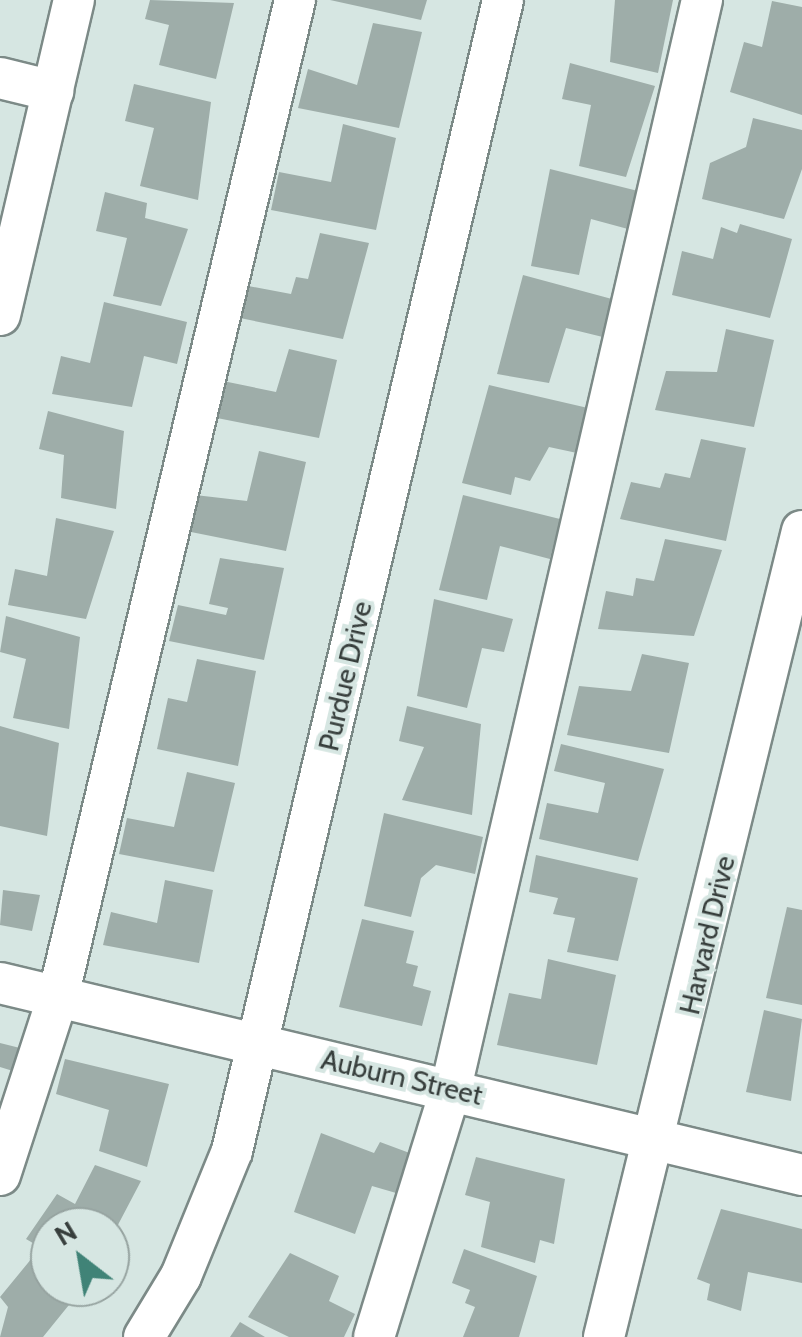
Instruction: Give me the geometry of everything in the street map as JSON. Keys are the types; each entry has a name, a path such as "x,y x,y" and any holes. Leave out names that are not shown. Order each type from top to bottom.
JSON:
{"street":[{"path":"0,316 74,0"},
{"path":"0,1175 58,997 295,0"},
{"name":"Purdue Drive","path":"144,1337 210,1215 259,1044 504,0"},
{"path":"374,1337 451,1088 702,0"},
{"path":"0,78 52,91"},
{"name":"Harvard Drive","path":"604,1337 660,1138 802,531"},
{"name":"Auburn Street","path":"0,983 660,1138 802,1176"}],"building":[{"path":"150,0 234,3 216,79 159,65 169,25 145,19"},
{"path":"330,0 427,0 421,20"},
{"path":"615,0 673,0 658,73 610,62"},
{"path":"772,1 802,7 802,115 730,92 744,42 762,47"},
{"path":"373,23 422,32 399,128 298,108 308,69 357,85"},
{"path":"570,63 655,86 626,177 579,166 591,105 562,99"},
{"path":"134,84 211,102 198,200 140,186 154,128 125,121"},
{"path":"753,118 802,130 802,169 784,219 702,199 710,163 746,147"},
{"path":"343,124 396,138 376,230 271,210 279,172 331,182"},
{"path":"550,169 646,193 639,232 591,219 579,275 531,266"},
{"path":"105,192 147,203 145,218 188,229 161,306 113,296 127,238 96,231"},
{"path":"740,224 792,239 770,318 672,295 682,251 713,259 721,227 737,233"},
{"path":"320,233 369,243 343,339 230,316 238,284 291,294 296,277 308,279"},
{"path":"523,275 623,302 611,339 566,328 549,383 497,374"},
{"path":"104,302 187,322 177,364 144,356 132,407 52,394 61,356 90,363"},
{"path":"726,329 774,340 754,427 655,410 666,371 717,372"},
{"path":"289,349 337,360 319,438 212,417 223,381 276,392"},
{"path":"489,385 588,408 577,453 549,447 530,481 515,477 511,495 462,483"},
{"path":"48,411 124,431 116,509 61,498 64,455 39,449"},
{"path":"701,439 746,448 726,541 620,519 631,482 660,488 665,473 690,478"},
{"path":"259,451 306,462 286,551 186,531 195,495 247,501"},
{"path":"463,495 560,519 550,559 500,546 487,600 439,590"},
{"path":"56,518 114,531 86,619 8,605 15,569 47,576"},
{"path":"665,539 722,550 694,636 598,629 606,591 633,596 636,578 654,581"},
{"path":"220,558 284,568 264,660 169,641 178,605 226,615 228,608 209,604"},
{"path":"434,599 513,619 504,652 482,648 467,708 417,696"},
{"path":"6,616 80,637 69,729 13,718 26,659 0,652"},
{"path":"642,654 689,663 669,753 567,735 579,686 631,691"},
{"path":"197,659 256,671 238,766 157,749 168,698 187,702"},
{"path":"407,706 481,724 472,815 402,800 424,747 399,741"},
{"path":"0,726 59,743 47,836 0,826"},
{"path":"561,744 664,769 638,861 539,839 547,803 598,813 605,783 554,771"},
{"path":"187,772 235,783 214,872 119,854 127,818 174,827"},
{"path":"384,813 483,837 475,874 436,865 421,878 411,917 364,906"},
{"path":"536,855 638,878 618,961 567,952 575,918 553,914 558,898 529,892"},
{"path":"165,880 213,890 199,963 103,945 111,912 157,923"},
{"path":"3,890 40,895 32,931 0,925"},
{"path":"787,907 802,910 802,1005 766,998"},
{"path":"362,919 414,931 406,963 418,966 413,986 431,991 422,1026 339,1007"},
{"path":"548,959 616,975 597,1065 497,1045 509,993 541,999"},
{"path":"764,1010 802,1019 791,1101 746,1092"},
{"path":"0,1043 20,1048 13,1071 0,1067"},
{"path":"65,1059 169,1084 147,1167 99,1151 109,1110 56,1094"},
{"path":"321,1133 374,1153 380,1142 415,1155 403,1195 372,1186 355,1234 294,1212"},
{"path":"476,1157 565,1179 554,1244 540,1240 535,1263 481,1247 490,1202 465,1195"},
{"path":"95,1165 141,1181 127,1207 48,1207 57,1194 75,1204"},
{"path":"721,1209 802,1229 802,1283 748,1272 741,1311 707,1300 710,1284 697,1279"},
{"path":"464,1249 537,1276 519,1337 463,1337 475,1307 465,1303 470,1290 452,1283"},
{"path":"290,1253 339,1276 329,1301 355,1314 344,1337 289,1337 248,1317"},
{"path":"30,1260 30,1307 67,1307 43,1337 0,1337 8,1307 0,1297"},
{"path":"240,1322 265,1337 230,1337"}]}
